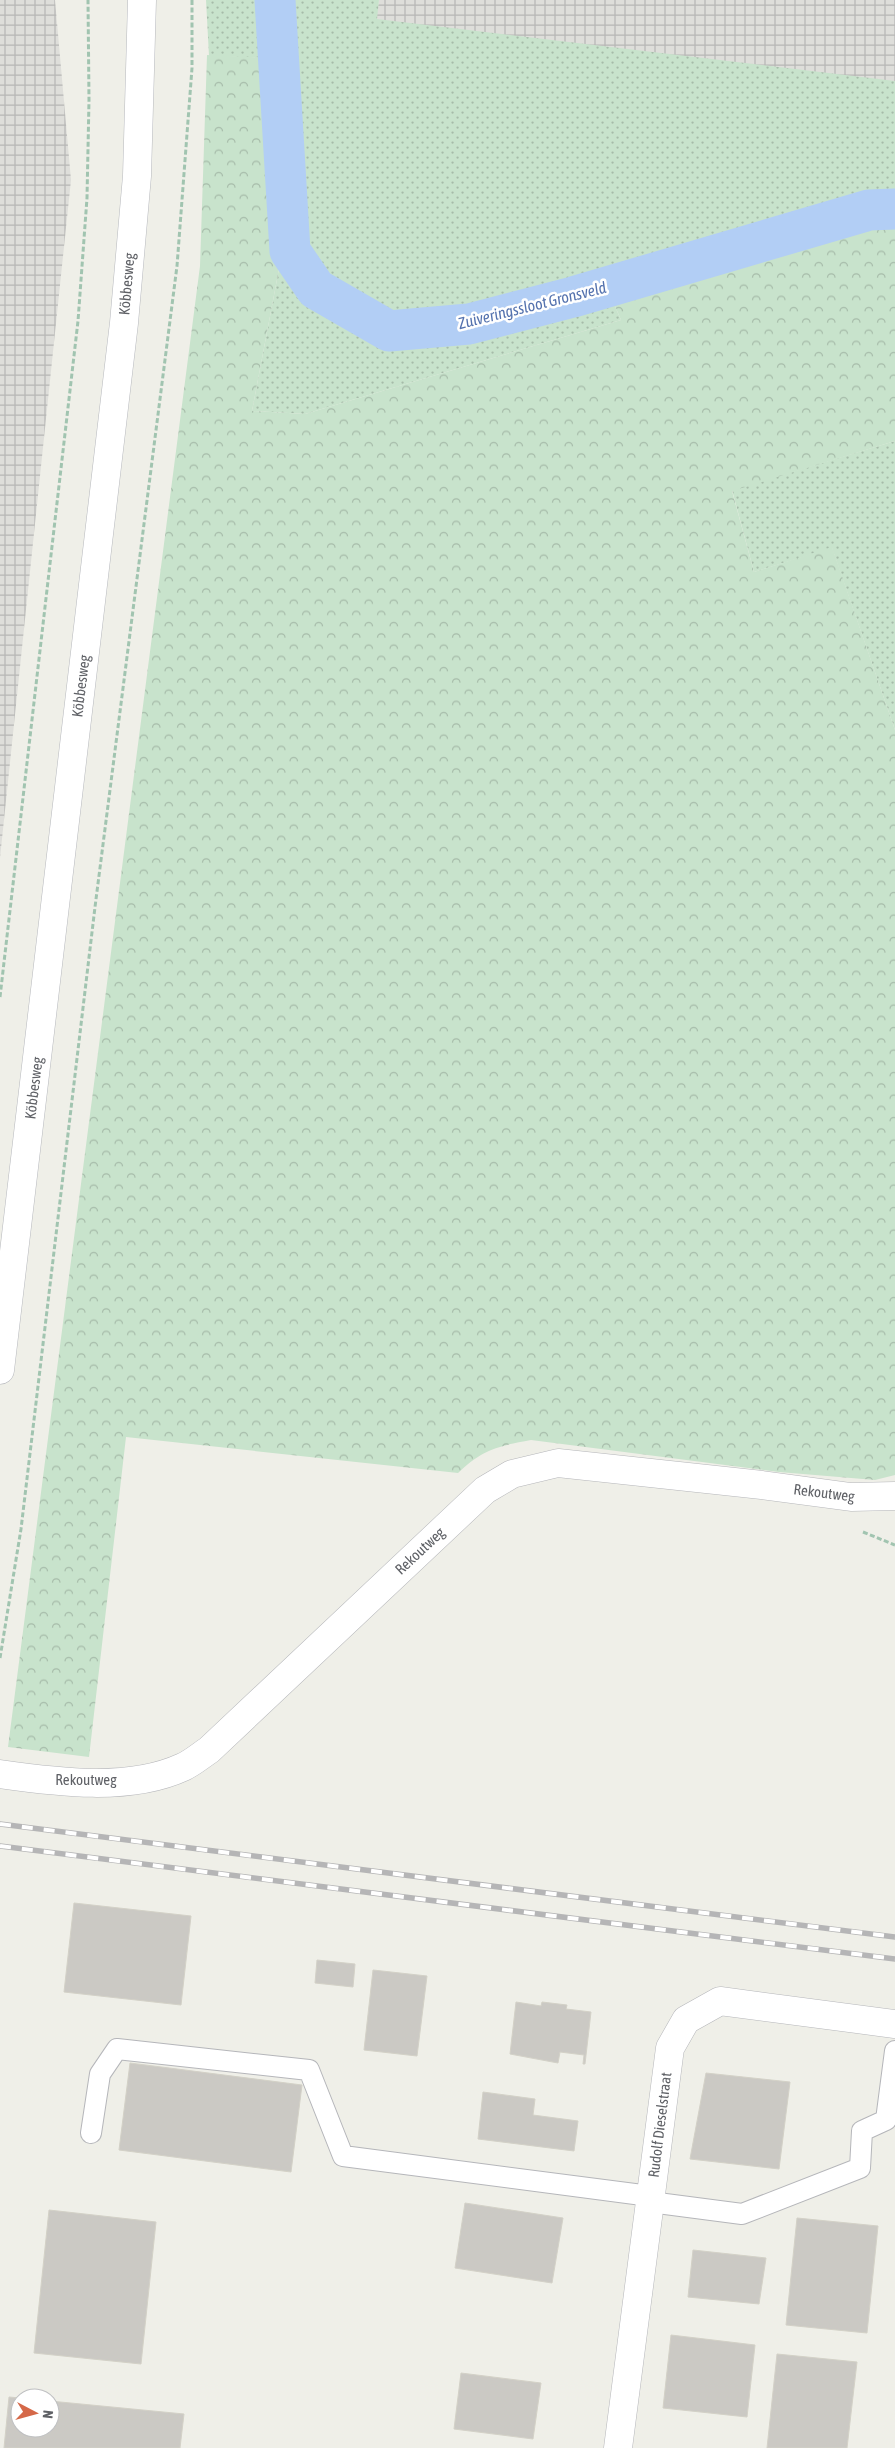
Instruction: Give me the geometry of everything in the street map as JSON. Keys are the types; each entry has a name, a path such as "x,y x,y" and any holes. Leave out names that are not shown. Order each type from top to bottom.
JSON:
{"street":[{"name":"Köbbesweg","path":"0,1370 124,322 137,176 142,0"},
{"name":"Rekoutweg","path":"0,1774 62,1782 106,1782 150,1778 183,1767 209,1750 485,1490 512,1474 558,1463 762,1485 851,1498 895,1496"},
{"name":"Rudolf Dieselstraat","path":"618,2448 670,2048 686,2020 720,2001 895,2024"}],"lane":[{"path":"91,2133 100,2074 117,2049 309,2070 343,2156 650,2199 742,2214 860,2168 862,2132 886,2120 895,2051"}],"path":[{"path":"0,998 78,321 87,198 90,100 88,0"},
{"path":"0,1658 21,1529 94,917 177,266 192,68 192,0"}],"shaded area":[{"path":"0,0 55,0 71,180 0,858"},
{"path":"379,0 895,0 895,204 863,206 424,333 376,19"}],"green space":[{"path":"206,0 379,0 377,19 895,81 895,204 886,204 604,281 621,320 305,414 252,411 282,253 274,58 209,56"},
{"path":"207,55 274,58 282,253 252,411 305,414 621,320 604,281 863,206 895,204 895,441 732,491 754,572 832,547 895,730 895,1475 875,1480 779,1472 531,1440 491,1450 475,1459 458,1473 126,1437 89,1757 8,1747 200,266"},
{"path":"895,441 895,730 832,548 754,572 732,490"}],"building":[{"path":"74,1903 191,1916 181,2005 64,1992"},
{"path":"317,1960 355,1964 353,1987 315,1983"},
{"path":"373,1970 427,1976 417,2056 364,2050"},
{"path":"516,2002 541,2006 542,2002 567,2005 566,2009 591,2012 585,2064 583,2064 584,2055 560,2052 558,2063 510,2054"},
{"path":"130,2063 302,2085 291,2172 119,2150"},
{"path":"706,2073 790,2082 779,2169 690,2159"},
{"path":"483,2092 535,2099 533,2115 578,2121 574,2151 478,2139"},
{"path":"465,2203 563,2218 552,2283 455,2268"},
{"path":"49,2210 156,2222 141,2364 34,2353"},
{"path":"797,2218 878,2226 867,2333 786,2325"},
{"path":"693,2250 766,2258 759,2304 688,2297"},
{"path":"671,2335 755,2345 747,2417 663,2408"},
{"path":"777,2354 857,2362 847,2448 767,2448"},
{"path":"461,2373 541,2383 533,2439 454,2429"},
{"path":"9,2397 10,2438 60,2438 60,2402 184,2414 180,2448 4,2448"}],"waterway":[{"name":"Zuiveringssloot Gronsveld","path":"275,0 290,251 316,289 389,331 469,324 573,297 869,210 895,209"}],"railway":[{"path":"0,1824 895,1937"},
{"path":"0,1846 895,1959"}]}
